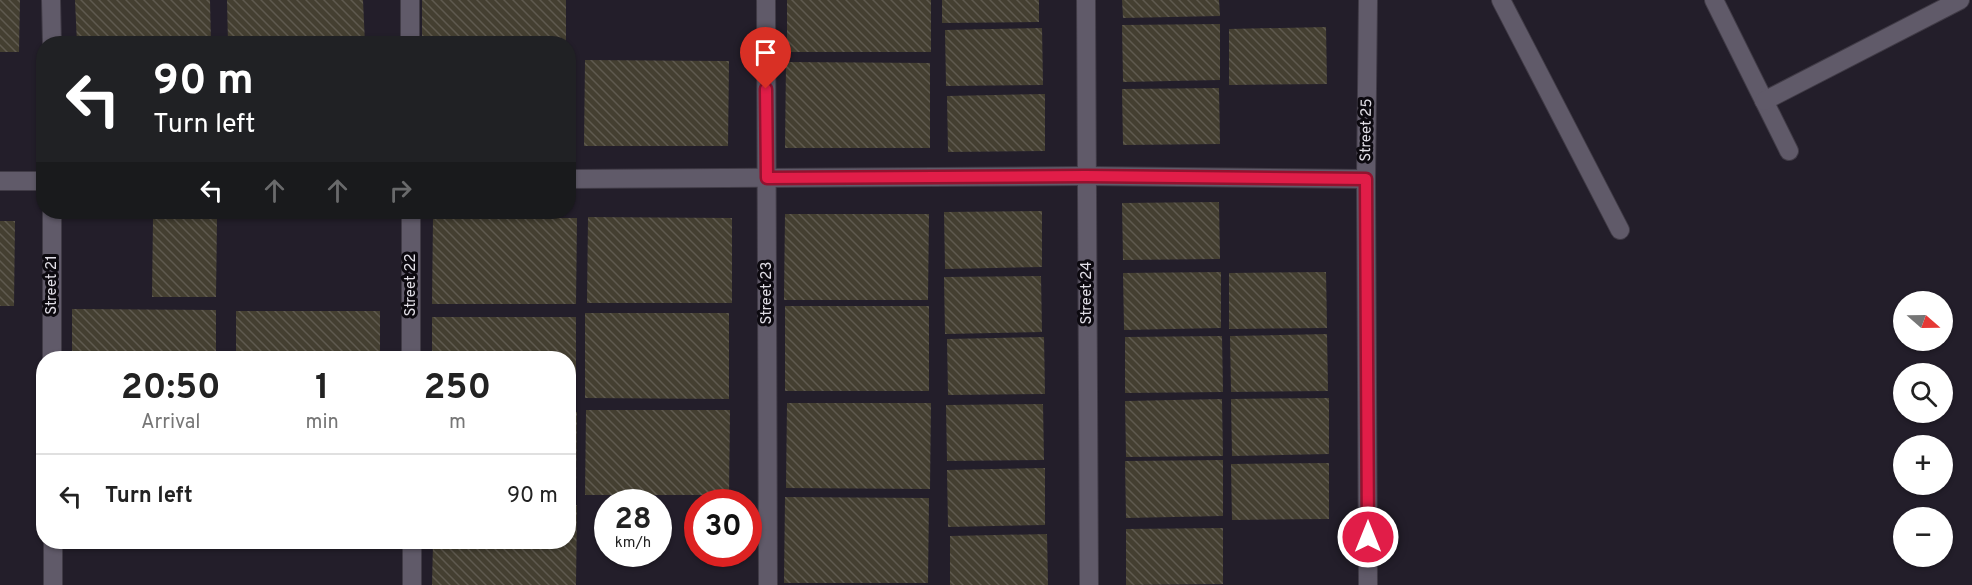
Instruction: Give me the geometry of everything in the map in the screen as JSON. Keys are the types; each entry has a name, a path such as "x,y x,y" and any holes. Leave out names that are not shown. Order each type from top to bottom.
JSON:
{"street":[{"path":"51,0 52,36"},
{"path":"410,0 410,36"},
{"name":"Street 23","path":"766,0 768,585"},
{"name":"Street 24","path":"1086,0 1089,585"},
{"name":"Street 25","path":"1368,0 1366,179 1368,585"},
{"path":"1501,0 1620,230"},
{"path":"1714,0 1789,151"},
{"path":"1764,101 1960,0"},
{"path":"576,179 1086,176 1366,179"},
{"path":"0,181 36,181"},
{"name":"Street 21","path":"52,219 52,351"},
{"name":"Street 22","path":"411,219 411,351"},
{"path":"53,549 53,585"},
{"path":"412,549 412,585"}],"building":[{"path":"0,0 20,0 19,52 0,52"},
{"path":"75,0 210,0 211,36 77,36"},
{"path":"227,0 363,0 365,36 228,36"},
{"path":"422,0 566,0 566,36 422,36"},
{"path":"787,0 931,0 931,52 787,52"},
{"path":"942,0 1039,0 1039,22 942,23"},
{"path":"1122,0 1219,0 1220,16 1123,18"},
{"path":"1220,24 1220,80 1123,82 1122,25"},
{"path":"1326,27 1327,84 1229,85 1229,29"},
{"path":"1042,28 1043,85 946,86 945,30"},
{"path":"585,60 729,61 728,146 584,146"},
{"path":"786,62 930,63 930,148 785,148"},
{"path":"1219,88 1220,144 1123,145 1122,89"},
{"path":"1045,94 1045,151 948,152 947,96"},
{"path":"1219,202 1220,259 1123,260 1122,203"},
{"path":"1042,211 1042,267 945,269 944,212"},
{"path":"785,214 929,214 928,300 784,300"},
{"path":"588,217 732,218 732,303 587,303"},
{"path":"577,218 576,304 432,304 433,219"},
{"path":"153,219 217,219 216,297 152,297"},
{"path":"0,221 15,221 14,306 0,306"},
{"path":"1221,272 1221,328 1124,330 1123,273"},
{"path":"1326,272 1327,328 1229,329 1229,273"},
{"path":"1041,276 1042,332 945,334 944,277"},
{"path":"785,306 929,306 929,391 785,391"},
{"path":"72,309 216,310 216,351 72,351"},
{"path":"236,311 380,311 380,351 236,351"},
{"path":"585,313 729,313 729,399 585,398"},
{"path":"432,317 576,317 576,351 432,351"},
{"path":"1327,334 1328,391 1231,392 1230,336"},
{"path":"1222,336 1223,392 1125,393 1125,337"},
{"path":"1044,337 1045,394 948,395 947,339"},
{"path":"1329,398 1329,454 1232,456 1231,399"},
{"path":"1222,399 1223,456 1126,457 1125,401"},
{"path":"787,403 931,403 930,489 786,488"},
{"path":"1043,404 1044,460 947,461 946,405"},
{"path":"586,410 730,410 729,489 684,489 684,495 672,495 672,489 594,489 594,495 585,495"},
{"path":"576,412 577,412 576,497"},
{"path":"1223,460 1223,516 1126,518 1125,461"},
{"path":"1329,463 1329,519 1232,520 1231,464"},
{"path":"1045,468 1045,525 948,527 947,470"},
{"path":"785,497 929,498 928,583 784,583"},
{"path":"577,505 576,585 432,585 433,549 576,549"},
{"path":"1223,528 1223,584 1126,585 1126,529"},
{"path":"1047,534 1048,585 950,585 950,536"}],"route":[{"path":"766,89 767,178 1086,176 1366,179 1368,537"}]}
